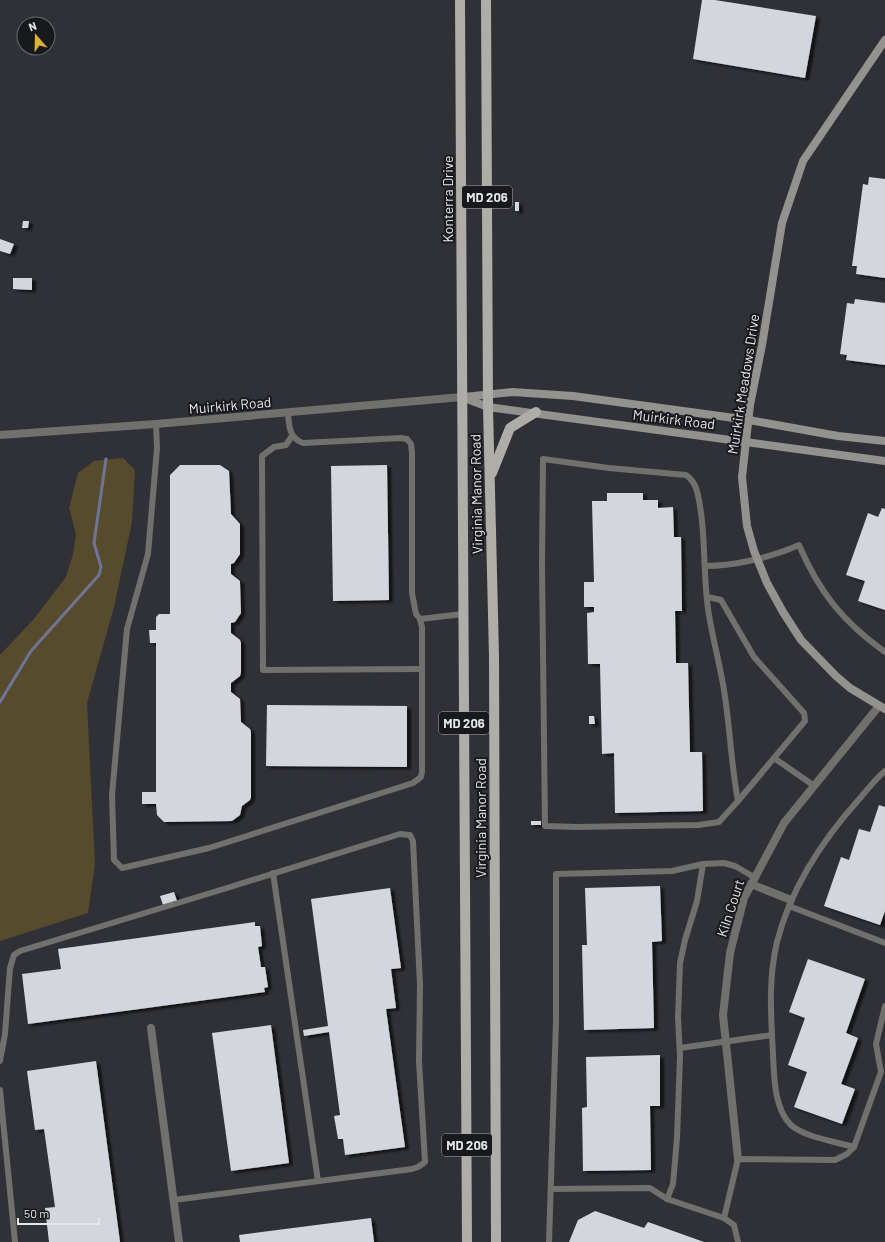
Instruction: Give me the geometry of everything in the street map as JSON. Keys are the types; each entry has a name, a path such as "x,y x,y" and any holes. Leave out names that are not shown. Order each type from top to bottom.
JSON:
{"main road":[{"name":"Konterra Drive","path":"460,0 462,397"},
{"name":"MD 206","path":"486,0 488,394"},
{"name":"Muirkirk Meadows Drive","path":"882,707 850,688 836,676 801,640 770,589 757,558 747,526 742,477 750,420 750,405 762,345 782,223 803,161 885,40"},
{"name":"Muirkirk Road","path":"462,397 512,392 573,396 750,420 838,436 885,441"},
{"name":"Virginia Manor Road","path":"488,394 494,656 496,1242"},
{"name":"Muirkirk Road","path":"462,397 488,407 536,412 616,425 885,461"},
{"name":"Virginia Manor Road","path":"462,397 467,1242"},
{"path":"490,479 510,428 536,412"}],"street":[{"name":"Muirkirk Road","path":"0,435 123,425 156,424 462,397"},
{"name":"Kiln Court","path":"738,1159 723,1015 730,952 744,898 784,823 813,785 882,707"},
{"path":"752,881 790,903"},
{"path":"151,1028 180,1242"}],"lane":[{"path":"156,424 157,448 148,554 127,629 112,795 113,853 117,865 122,868 209,848 412,783 421,777 422,669 420,618 416,614 412,593 411,444 407,439 303,443 296,441 292,436 288,412"},
{"path":"292,436 286,445 274,448 262,456 264,670 422,669"},
{"path":"708,597 721,600 754,657 804,713 805,720 738,801 719,822 699,825 576,827 545,826 542,565 543,459 609,468 686,475 691,477 697,493 709,615 724,689 733,774 738,801"},
{"path":"705,566 723,566 784,551 799,545 811,572 829,601 843,617 885,652"},
{"path":"420,618 463,614"},
{"path":"774,758 813,785"},
{"path":"854,1147 797,1130 786,1118 779,1103 776,1087 772,1035 771,982 777,942 790,903 814,857 846,813 885,771"},
{"path":"0,1061 5,1034 10,968 14,955 33,946 400,834 410,835 413,841 420,985 419,1061 425,1162 412,1169 174,1200"},
{"path":"549,1242 556,1022 556,874 672,871 703,864 724,863 735,866 752,881"},
{"path":"667,1199 673,1184 677,1138 680,1048 678,1018 680,963 685,940 697,901 703,864"},
{"path":"273,873 318,1181"},
{"path":"790,903 885,943"},
{"path":"724,1218 738,1159 834,1160 847,1154 854,1147 881,1072 876,1044 885,1006"},
{"path":"680,1048 727,1043 772,1035"},
{"path":"0,1090 15,1242"},
{"path":"551,1189 650,1188 667,1199 724,1218 734,1225 738,1242"}],"shaded area":[{"path":"123,458 135,470 132,522 114,607 87,703 95,864 88,913 0,941 0,655 33,620 66,577 73,554 76,534 69,508 78,473 94,461"}],"building":[{"path":"702,0 715,0 816,16 805,78 693,59"},
{"path":"869,177 885,179 885,278 856,274 857,266 852,266 863,184 868,185"},
{"path":"515,202 519,202 519,211 515,211"},
{"path":"23,221 29,221 28,228 22,228"},
{"path":"0,239 14,244 10,254 0,251"},
{"path":"13,278 32,278 32,290 13,289"},
{"path":"855,299 885,303 885,365 846,360 847,355 840,354 847,303 854,304"},
{"path":"180,465 220,465 229,471 231,514 240,524 240,554 234,563 231,564 231,574 240,581 241,613 235,622 231,623 231,633 240,640 241,643 241,672 240,676 231,683 231,692 240,699 241,722 250,729 251,732 251,797 250,800 242,806 240,815 232,821 164,822 157,815 156,804 142,804 142,792 156,792 156,643 150,643 149,630 156,630 156,617 159,614 170,614 170,475"},
{"path":"387,465 389,600 333,601 331,466"},
{"path":"607,493 643,493 643,500 658,500 658,508 673,507 674,537 681,537 682,611 675,611 676,663 688,663 690,752 702,752 703,811 615,813 614,753 602,754 600,664 588,664 587,613 594,612 594,607 584,607 584,582 594,582 592,501 607,501"},
{"path":"882,508 885,509 885,610 858,601 865,581 846,575 868,513 878,517"},
{"path":"267,705 407,706 407,767 266,766"},
{"path":"589,716 594,716 595,724 589,724"},
{"path":"879,805 885,807 885,911 880,925 824,906 841,857 849,860 859,829 870,832"},
{"path":"531,821 541,821 541,825 531,825"},
{"path":"660,886 662,941 652,942 654,1028 584,1030 582,945 587,945 585,888"},
{"path":"390,888 401,968 391,969 396,1008 386,1009 405,1147 345,1155 343,1139 338,1139 334,1116 340,1115 329,1032 304,1036 303,1030 328,1026 311,899"},
{"path":"174,892 177,901 163,905 160,896"},
{"path":"255,922 255,926 260,926 262,946 258,947 261,967 265,967 268,987 264,988 265,992 28,1024 22,974 61,969 58,949"},
{"path":"808,959 865,979 846,1033 858,1038 841,1084 855,1089 842,1124 794,1107 807,1072 788,1065 805,1018 789,1012"},
{"path":"271,1025 289,1163 231,1171 212,1033"},
{"path":"660,1055 660,1106 650,1106 651,1170 583,1171 582,1108 587,1107 586,1057"},
{"path":"96,1061 120,1242 49,1242 45,1208 55,1207 44,1129 35,1130 27,1071"},
{"path":"595,1211 644,1228 648,1222 704,1242 569,1242 578,1220"},
{"path":"371,1218 374,1242 240,1242 239,1235"}],"waterway":[{"path":"0,702 31,651 99,575 101,567 94,543 106,459"}]}
